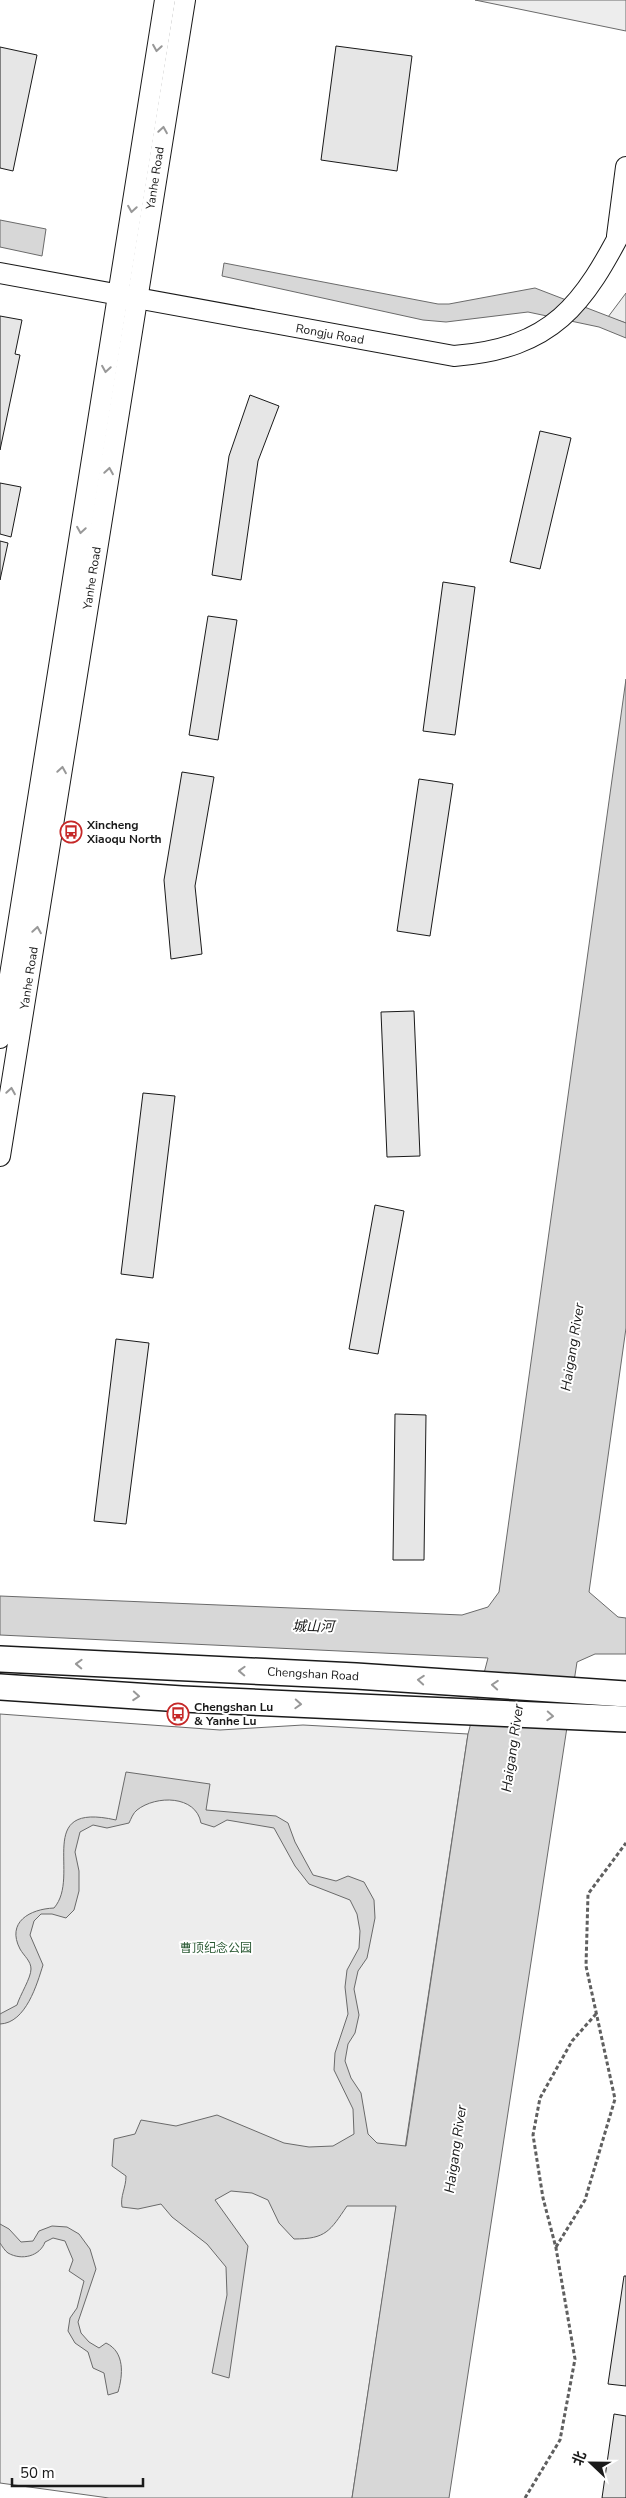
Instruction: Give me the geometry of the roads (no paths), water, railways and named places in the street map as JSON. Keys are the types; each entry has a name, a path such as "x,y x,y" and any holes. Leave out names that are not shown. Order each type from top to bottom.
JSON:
{"main road":[{"name":"Chengshan Road","path":"0,1659 356,1676 626,1694"},
{"path":"0,1687 182,1699 626,1719"}],"street":[{"name":"Yanhe Road","path":"0,1156 127,298 165,0"},
{"name":"Yanhe Road","path":"0,1038 127,298 185,0"},
{"path":"616,242 626,167"},
{"name":"Rongju Road","path":"0,273 127,298 454,356 487,353 539,335 562,317 583,296 626,222"}],"water":[{"path":"0,220 46,229 42,256 0,247"},
{"path":"224,263 438,304 449,304 535,288 626,323 626,338 599,327 528,312 446,322 423,320 222,276"},
{"path":"626,679 626,1328 589,1592 618,1617 626,1618 626,1654 595,1654 577,1662 449,2498 352,2498 396,2206 347,2206 326,2232 305,2239 294,2239 279,2223 268,2200 252,2193 231,2191 215,2200 248,2246 229,2378 212,2373 227,2295 226,2267 207,2244 172,2217 161,2204 138,2209 122,2207 126,2176 112,2166 114,2139 135,2134 141,2120 176,2126 217,2115 284,2143 309,2147 333,2146 354,2134 353,2109 334,2070 335,2053 348,2014 345,1987 347,1970 359,1948 360,1931 357,1914 350,1900 309,1884 295,1866 274,1828 227,1820 214,1827 201,1823 198,1814 192,1807 184,1803 174,1800 154,1802 137,1810 129,1823 107,1828 93,1825 80,1832 75,1852 79,1871 79,1891 74,1910 66,1918 52,1914 41,1914 34,1921 30,1935 43,1965 34,1992 17,2017 9,2022 0,2024 0,2014 17,2005 31,1973 30,1963 16,1940 18,1924 29,1914 54,1908 61,1894 64,1878 64,1845 67,1831 75,1821 90,1817 116,1820 126,1772 210,1784 206,1810 276,1816 288,1823 295,1842 313,1875 336,1881 348,1876 364,1882 374,1900 375,1918 367,1958 358,1971 354,1989 359,2015 355,2033 348,2044 345,2061 351,2078 361,2093 368,2134 377,2143 406,2146 468,1734 488,1658 0,1635 0,1596 462,1615 488,1607 499,1592"},
{"path":"0,2224 9,2229 21,2242 33,2241 39,2231 52,2226 67,2227 79,2234 90,2249 96,2269 78,2322 81,2333 89,2342 99,2348 106,2343 117,2352 121,2364 118,2392 108,2395 104,2373 93,2368 88,2352 75,2343 68,2331 70,2318 77,2308 84,2281 69,2271 73,2260 65,2241 53,2238 45,2242 43,2247 35,2254 19,2257 7,2252 0,2243"}],"place":[{"name":"Xincheng Xiaoqu North","path":"71,832"},
{"name":"Chengshan Lu & Yanhe Lu","path":"178,1714"}],"water label":[{"name":"Haigang River","path":"572,1347"},
{"name":"城山河","path":"313,1626"},
{"name":"Haigang River","path":"512,1748"},
{"name":"Haigang River","path":"455,2149"}],"park label":[{"name":"曹顶纪念公园","path":"216,1948"}]}
